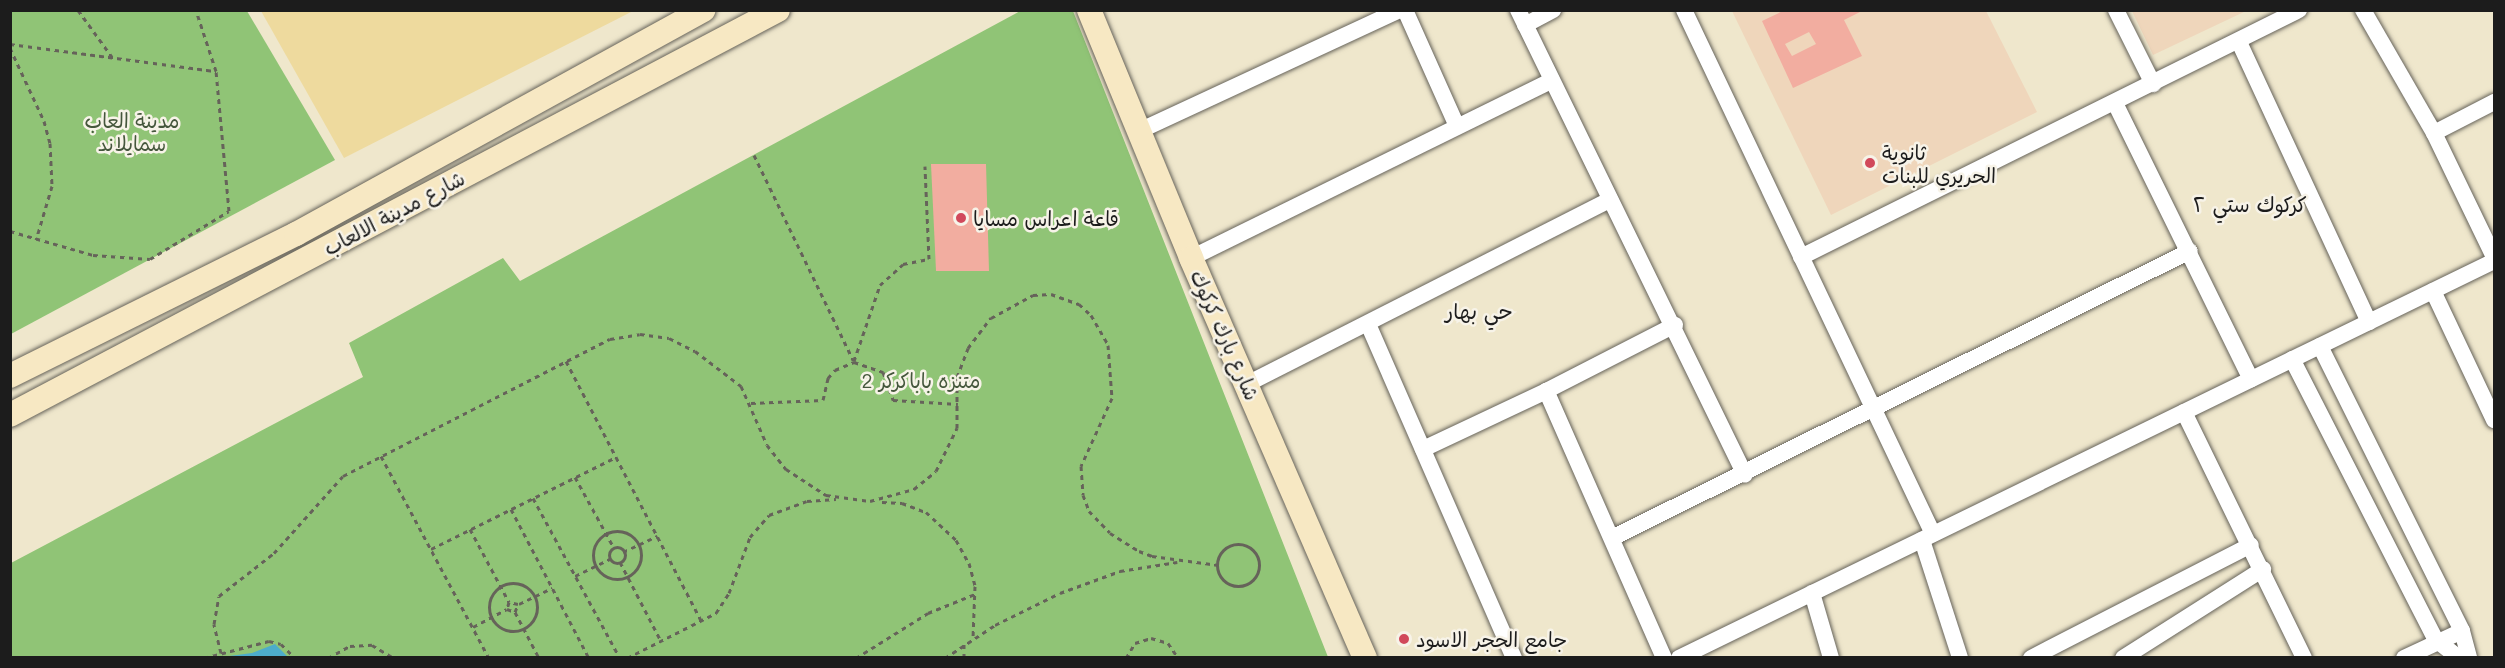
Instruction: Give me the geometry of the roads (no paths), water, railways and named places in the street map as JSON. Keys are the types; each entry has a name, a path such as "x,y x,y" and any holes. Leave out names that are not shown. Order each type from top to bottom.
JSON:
{"main road":[{"name":"شارع مدينة الالعاب","path":"10,376 296,234 704,10"},
{"name":"شارع مدينة الالعاب","path":"10,415 778,10"},
{"name":"شارع بارك كركوك","path":"1089,10 1191,258 1365,657"},
{"path":"629,52 646,80"}],"street":[{"path":"1139,131 1381,14 1400,10"},
{"path":"1405,10 1457,126"},
{"path":"1553,10 1521,18 1675,325 1745,475"},
{"path":"1684,10 1874,410 1928,537 1960,657"},
{"path":"2116,10 2153,84"},
{"path":"1801,257 2239,42 2299,10"},
{"path":"1679,657 2292,360 2494,259 2434,133 2363,10"},
{"path":"2239,42 2369,322"},
{"path":"1191,258 1552,80"},
{"path":"2434,133 2494,102"},
{"path":"2115,103 2190,251 2251,380"},
{"path":"1247,384 1611,200"},
{"path":"1612,538 1745,475 2190,251"},
{"path":"2433,291 2494,420"},
{"path":"1368,324 1514,657"},
{"path":"1423,449 1546,391 1675,325"},
{"path":"2320,346 2462,631 2469,657"},
{"path":"2292,360 2436,640 2459,657"},
{"path":"1546,391 1664,657"},
{"path":"2184,412 2263,569 2304,657"},
{"path":"2031,657 2251,545"},
{"path":"2123,657 2263,569"},
{"path":"1812,593 1831,657"},
{"path":"2404,657 2436,640 2462,631"}],"water":[{"path":"275,644 288,657 222,657 252,653"}],"place":[{"name":"ثانوية الحريري للبنات","path":"1870,163"},
{"name":"قاعة اعراس مسايا","path":"961,218"},
{"name":"جامع الحجر الاسود","path":"1404,639"}],"district":[{"name":"كركوك ستي ٢","path":"2250,204"},
{"name":"حي بهار","path":"1479,311"}],"park label":[{"name":"مدينة العاب سمايلاند","path":"132,132"},
{"name":"متنزه باباكركر 2","path":"921,380"}]}
